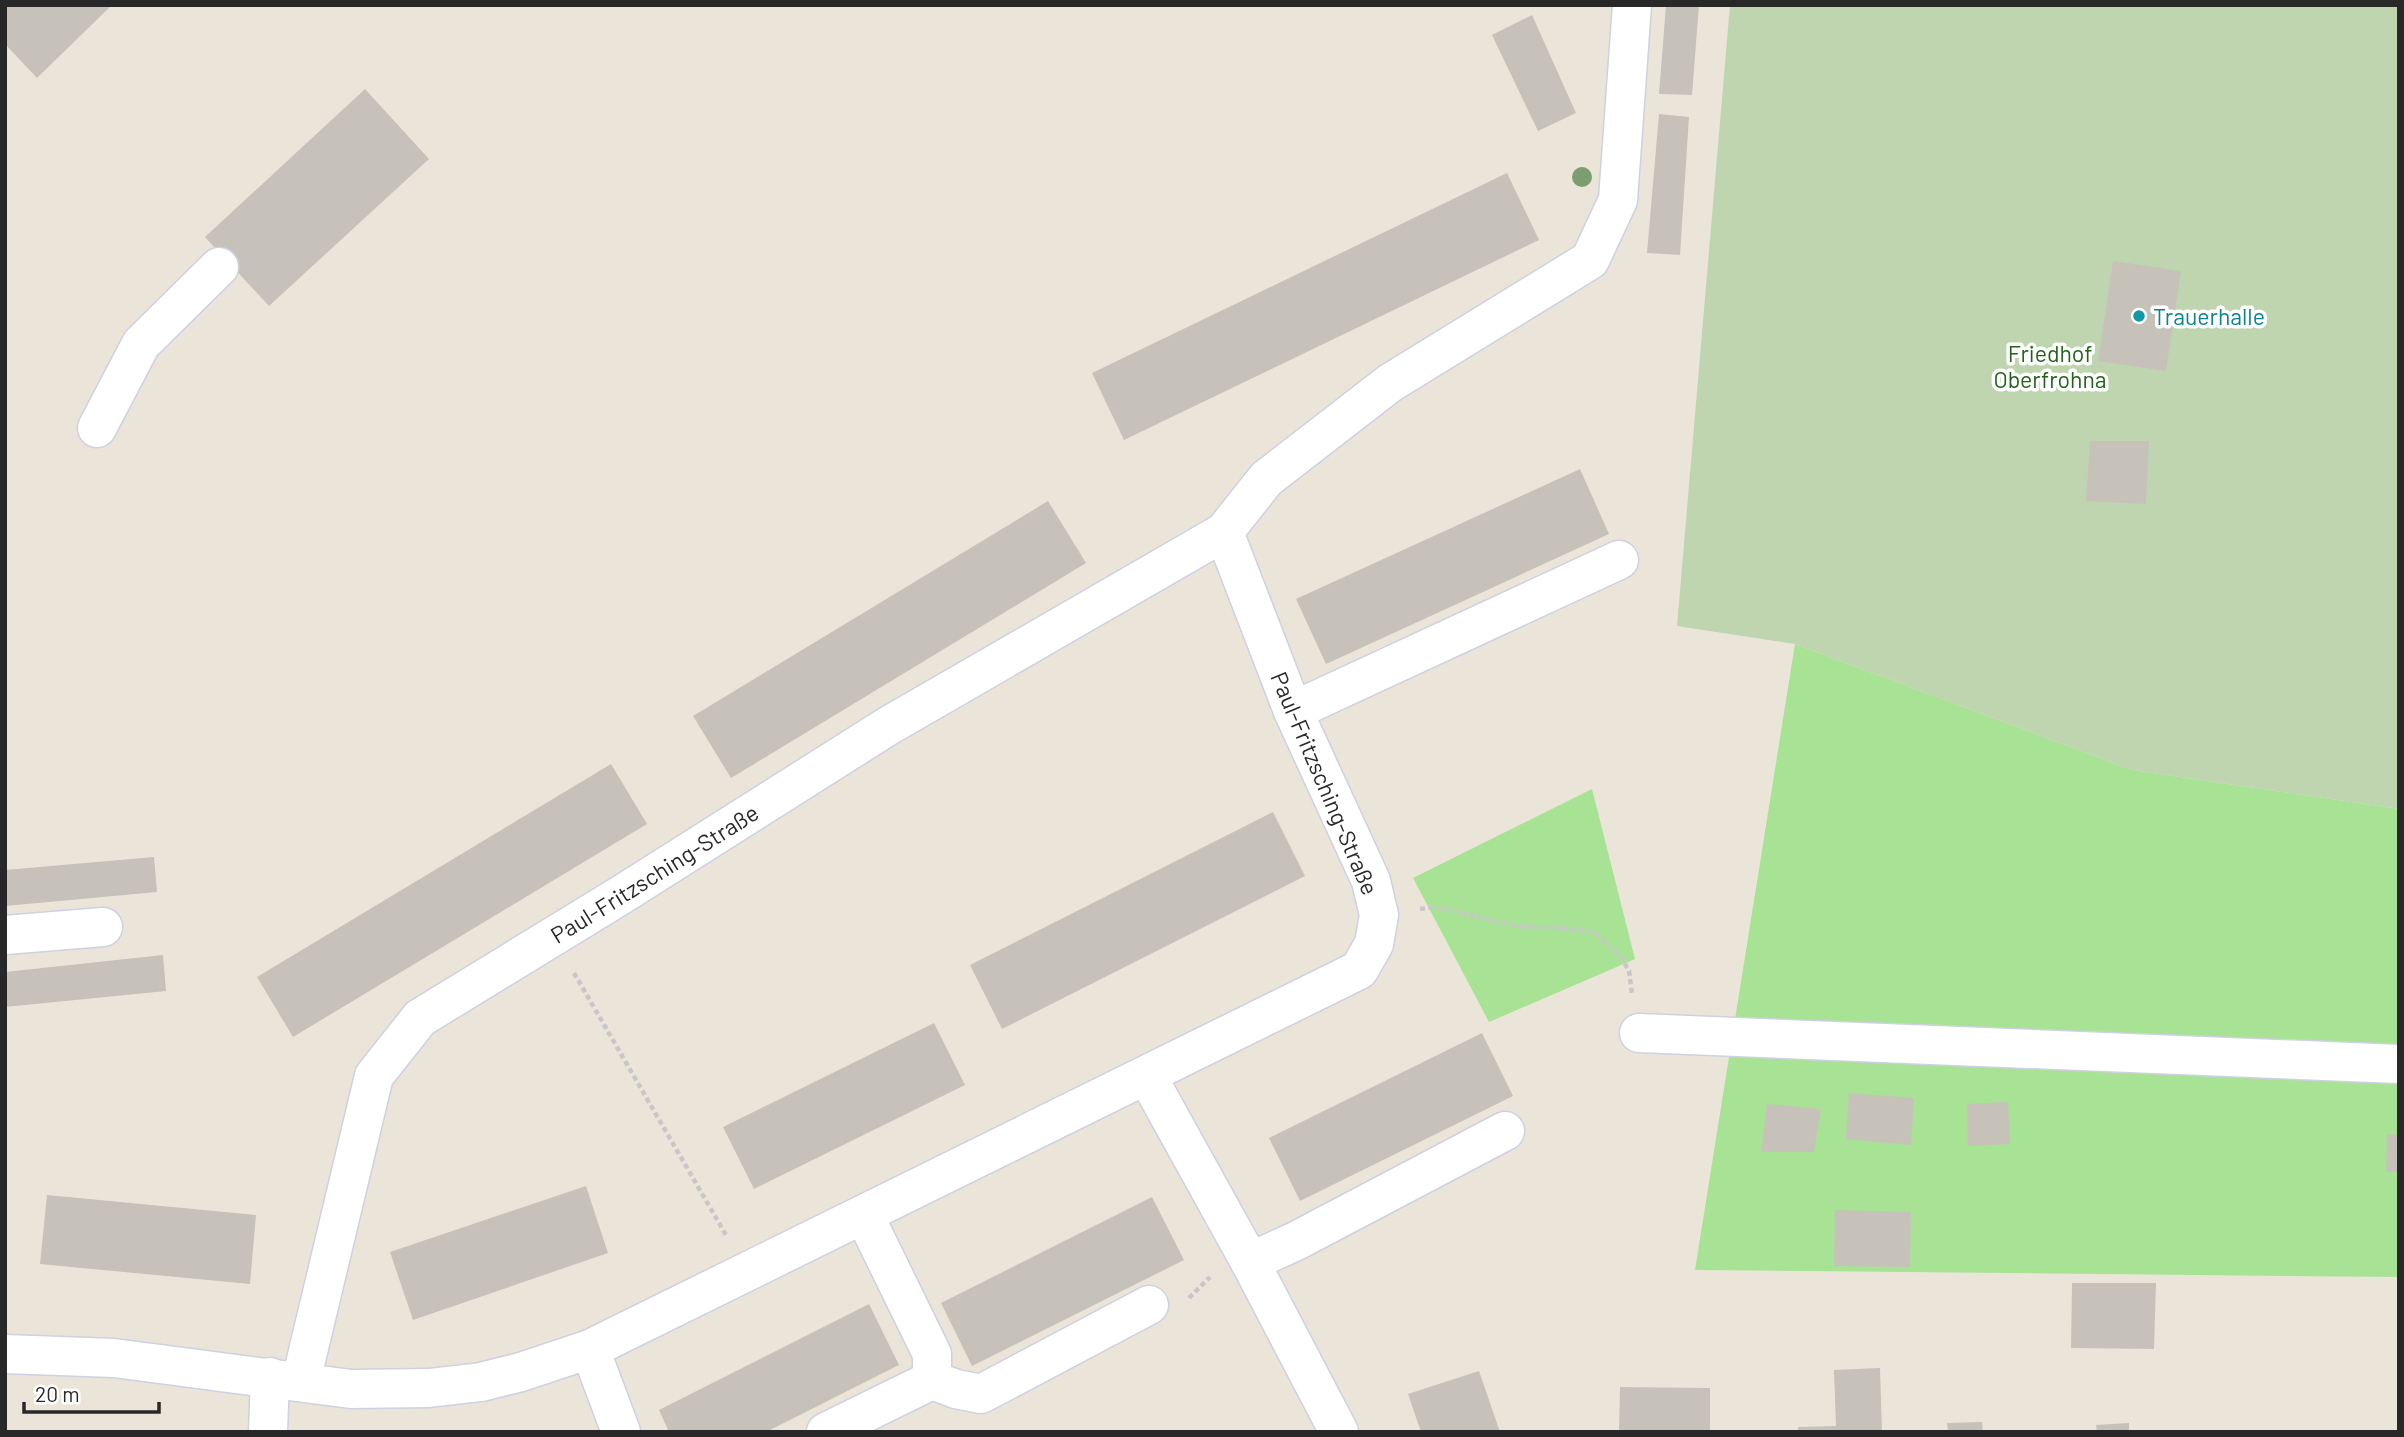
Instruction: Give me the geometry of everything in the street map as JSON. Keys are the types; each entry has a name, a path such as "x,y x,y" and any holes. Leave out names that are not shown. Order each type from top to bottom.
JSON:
{"street":[{"name":"Paul-Fritzsching-Straße","path":"268,1432 286,1379 374,1076 420,1018 888,726 1224,532 1266,479 1390,383 1590,260 1618,201 1632,5"},
{"path":"97,429 141,344 219,267"},
{"name":"Paul-Fritzsching-Straße","path":"5,1354 114,1358 351,1389 429,1388 481,1382 521,1372 590,1349 1359,970 1374,944 1379,915 1371,881 1293,711 1224,532"},
{"path":"1293,711 1619,560"},
{"path":"5,935 103,927"},
{"path":"1639,1033 2399,1063"},
{"path":"1147,1076 1339,1432"},
{"path":"1247,1257 1296,1241 1505,1131"},
{"path":"864,1215 932,1354 932,1380"},
{"path":"826,1432 932,1380 981,1394 1149,1305"},
{"path":"590,1349 621,1432"}],"path":[{"path":"1379,915 1399,918 1422,908 1436,906 1516,926 1575,929 1599,936 1619,954 1629,971 1632,987 1625,1033 1639,1033"},
{"path":"553,936 748,1272"},
{"path":"1149,1305 1156,1315 1191,1297 1220,1268 1247,1257"}],"green space":[{"name":"Friedhof Oberfrohna","path":"1730,5 2399,5 2399,809 2132,770 1795,644 1677,626"},
{"path":"1795,644 2132,770 2399,809 2399,1277 1695,1270"},
{"path":"1592,789 1635,959 1489,1022 1413,878"}],"building":[{"path":"5,5 112,5 37,78 5,44"},
{"path":"1666,5 1699,5 1692,95 1659,94"},
{"path":"1532,15 1576,113 1538,131 1492,35"},
{"path":"365,89 429,159 269,306 205,237"},
{"path":"1659,114 1689,117 1680,255 1647,253"},
{"path":"1507,173 1539,240 1124,440 1092,373"},
{"name":"Trauerhalle","path":"2113,261 2181,271 2166,371 2098,361"},
{"path":"2090,441 2149,441 2146,504 2086,501"},
{"path":"1580,469 1609,534 1326,664 1296,599"},
{"path":"1048,501 1086,563 731,778 693,716"},
{"path":"611,764 647,824 293,1037 257,977"},
{"path":"1273,812 1305,876 1002,1029 970,965"},
{"path":"154,857 157,892 5,906 5,870"},
{"path":"163,955 166,991 5,1007 5,972"},
{"path":"934,1023 965,1085 754,1189 723,1127"},
{"path":"1482,1033 1513,1096 1300,1201 1269,1138"},
{"path":"1849,1093 1914,1098 1911,1145 1846,1139"},
{"path":"2008,1102 2010,1144 1968,1146 1967,1104"},
{"path":"1767,1104 1821,1109 1814,1152 1761,1152"},
{"path":"2387,1134 2399,1135 2399,1172 2386,1172"},
{"path":"586,1186 608,1253 413,1320 390,1252"},
{"path":"47,1195 256,1215 250,1284 40,1264"},
{"path":"1152,1197 1184,1260 972,1366 941,1303"},
{"path":"1835,1210 1911,1212 1910,1267 1834,1266"},
{"path":"2072,1283 2156,1283 2154,1349 2071,1348"},
{"path":"869,1304 899,1365 766,1432 669,1432 659,1410"},
{"path":"1880,1368 1882,1432 1798,1432 1798,1427 1836,1426 1834,1370"},
{"path":"1479,1371 1500,1432 1421,1432 1408,1394"},
{"path":"1620,1387 1710,1388 1710,1432 1619,1432"},
{"path":"1982,1422 1983,1432 1948,1432 1947,1423"},
{"path":"2129,1423 2129,1432 2097,1432 2096,1425"}],"place":[{"name":"Trauerhalle","path":"2139,316"}]}
